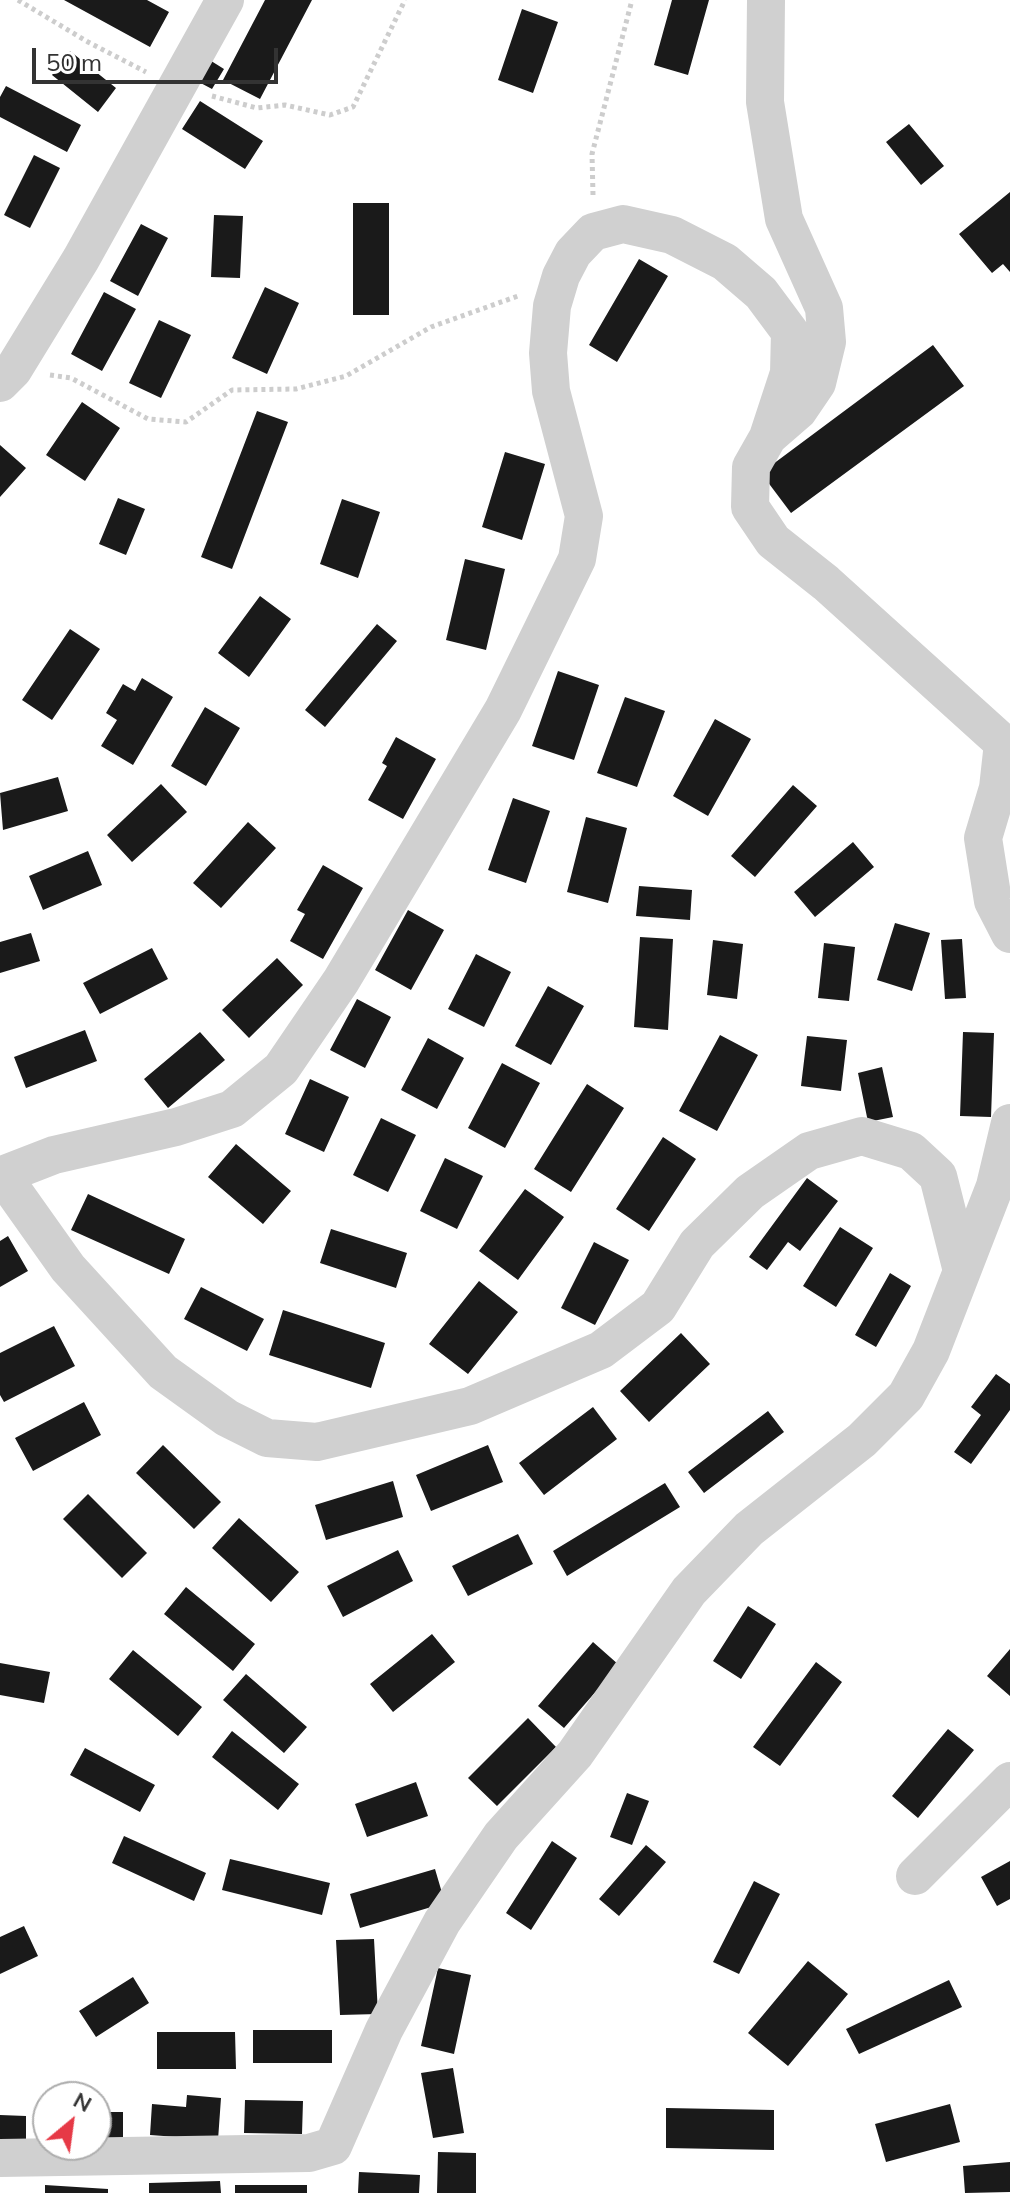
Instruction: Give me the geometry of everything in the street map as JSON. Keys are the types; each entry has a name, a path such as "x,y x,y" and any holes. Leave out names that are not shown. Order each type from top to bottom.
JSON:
{"street":[{"path":"6,377 81,259 225,0"},
{"path":"766,0 765,102 784,219 824,308 827,342 817,383 798,411 768,437"},
{"path":"962,1271 938,1176 911,1151 862,1136 809,1151 750,1192 697,1244 658,1307 601,1350 470,1406 317,1442 267,1438 227,1418 163,1372 68,1268 1,1176 54,1155 176,1127 232,1109 281,1069 341,981 503,710 577,559 584,516 551,391 548,353 552,306 561,276 573,253 593,232 623,224 672,235 725,262 761,293 790,332 789,373 768,437 751,467 750,507 773,541 826,583 1003,743 998,788 983,838 993,901 1010,934"},
{"path":"0,2158 309,2153 333,2146 384,2030 442,1922 501,1836 575,1754 689,1591 749,1529 862,1440 906,1396 931,1351 995,1186 1010,1123"},
{"path":"915,1876 1010,1781"}],"path":[{"path":"593,232 592,154 632,0"},
{"path":"6,377 71,378 148,419 186,422 232,390 296,389 346,376 431,327 496,306 561,276"}],"building":[{"path":"64,0 147,0 169,12 150,47"},
{"path":"265,0 312,0 260,99 223,80"},
{"path":"672,0 709,0 688,75 654,65"},
{"path":"522,9 558,22 533,93 498,80"},
{"path":"70,51 116,88 98,112 52,75"},
{"path":"208,59 224,69 212,89 195,80"},
{"path":"6,86 81,125 67,152 0,117 0,97"},
{"path":"200,101 263,141 245,169 182,129"},
{"path":"909,124 944,166 921,185 886,142"},
{"path":"34,155 60,168 30,228 4,215"},
{"path":"1010,192 1010,272 1003,264 992,273 959,234"},
{"path":"353,203 389,203 389,315 353,315"},
{"path":"214,215 243,216 240,278 211,277"},
{"path":"141,224 168,238 138,296 110,281"},
{"path":"639,259 668,276 617,362 589,345"},
{"path":"265,287 299,303 267,374 232,358"},
{"path":"104,292 136,309 102,371 71,354"},
{"path":"159,320 191,335 161,398 129,383"},
{"path":"933,345 964,386 791,513 761,473"},
{"path":"82,402 120,428 85,481 46,455"},
{"path":"257,411 288,422 232,569 201,557"},
{"path":"0,445 26,468 0,497"},
{"path":"505,452 545,464 522,540 482,527"},
{"path":"118,498 145,509 126,555 99,544"},
{"path":"342,499 380,512 358,578 320,564"},
{"path":"465,559 505,569 486,650 446,640"},
{"path":"260,596 291,619 249,677 218,653"},
{"path":"377,624 397,641 325,727 305,710"},
{"path":"70,629 100,649 52,720 22,700"},
{"path":"558,671 599,685 574,760 532,746"},
{"path":"142,678 173,697 133,765 101,746 117,720 106,713 123,684 135,691"},
{"path":"625,697 665,711 637,787 597,773"},
{"path":"205,707 240,728 206,786 171,766"},
{"path":"715,719 751,739 708,816 673,796"},
{"path":"396,737 436,759 403,819 368,800 387,766 382,763"},
{"path":"58,777 68,811 3,830 0,793"},
{"path":"161,784 187,812 132,862 107,835"},
{"path":"793,785 817,806 755,877 731,856"},
{"path":"513,798 550,811 526,883 488,870"},
{"path":"586,817 627,828 608,903 567,892"},
{"path":"248,822 276,848 221,908 193,883"},
{"path":"853,842 874,867 815,917 794,892"},
{"path":"88,851 102,885 43,910 29,876"},
{"path":"323,865 363,888 323,959 290,941 305,914 297,910"},
{"path":"639,886 692,890 690,920 636,916"},
{"path":"408,910 444,930 411,990 375,970"},
{"path":"895,923 930,933 912,991 877,980"},
{"path":"31,933 40,961 0,973 0,942"},
{"path":"640,937 673,939 668,1030 634,1027"},
{"path":"962,939 966,998 945,999 941,940"},
{"path":"713,940 743,944 737,999 707,995"},
{"path":"824,943 855,947 849,1001 818,998"},
{"path":"152,948 168,979 100,1014 83,983"},
{"path":"476,954 511,972 484,1027 448,1009"},
{"path":"277,958 303,985 249,1038 222,1010"},
{"path":"548,986 584,1006 551,1065 515,1046"},
{"path":"357,999 391,1017 365,1068 330,1050"},
{"path":"85,1030 97,1061 26,1088 14,1057"},
{"path":"200,1032 225,1060 168,1108 144,1079"},
{"path":"963,1032 994,1033 991,1117 960,1116"},
{"path":"720,1035 758,1055 717,1131 679,1111"},
{"path":"807,1036 847,1040 841,1091 801,1086"},
{"path":"428,1038 464,1058 437,1109 401,1090"},
{"path":"502,1063 540,1083 505,1148 468,1128"},
{"path":"882,1067 893,1117 868,1122 858,1073"},
{"path":"310,1079 349,1097 324,1152 285,1134"},
{"path":"587,1084 624,1108 571,1192 534,1169"},
{"path":"381,1118 416,1135 388,1192 353,1175"},
{"path":"663,1137 696,1159 649,1231 616,1209"},
{"path":"236,1144 291,1191 263,1224 208,1177"},
{"path":"445,1158 483,1176 457,1229 420,1211"},
{"path":"807,1178 838,1201 800,1251 788,1242 767,1270 749,1257"},
{"path":"525,1189 564,1217 518,1280 479,1251"},
{"path":"88,1194 185,1239 169,1274 71,1230"},
{"path":"840,1227 873,1248 836,1307 803,1286"},
{"path":"331,1229 407,1253 396,1288 320,1263"},
{"path":"8,1236 28,1271 0,1287 0,1241"},
{"path":"594,1242 629,1260 595,1325 561,1308"},
{"path":"890,1273 911,1286 876,1347 855,1335"},
{"path":"479,1281 518,1312 468,1374 429,1344"},
{"path":"201,1287 264,1319 247,1351 184,1319"},
{"path":"283,1310 385,1343 371,1388 269,1355"},
{"path":"54,1326 75,1366 4,1402 0,1395 0,1353"},
{"path":"681,1333 710,1364 649,1422 620,1391"},
{"path":"996,1374 1010,1384 1010,1410 971,1464 954,1452 981,1415 971,1407"},
{"path":"84,1402 101,1435 33,1471 15,1438"},
{"path":"593,1407 617,1439 544,1495 519,1463"},
{"path":"768,1411 784,1432 704,1493 688,1472"},
{"path":"163,1445 221,1502 194,1529 136,1473"},
{"path":"488,1445 503,1482 431,1511 416,1475"},
{"path":"393,1481 403,1517 326,1540 315,1505"},
{"path":"665,1483 680,1507 567,1576 553,1551"},
{"path":"88,1494 147,1553 122,1578 63,1519"},
{"path":"239,1518 299,1572 271,1602 212,1548"},
{"path":"518,1534 533,1564 468,1596 452,1566"},
{"path":"398,1550 413,1581 343,1617 327,1586"},
{"path":"186,1587 255,1644 233,1671 164,1614"},
{"path":"748,1606 776,1624 741,1679 713,1661"},
{"path":"432,1634 455,1662 393,1712 370,1684"},
{"path":"593,1642 619,1665 564,1728 538,1706"},
{"path":"1010,1649 1010,1696 987,1676"},
{"path":"133,1650 202,1707 178,1736 109,1679"},
{"path":"816,1662 842,1682 780,1766 753,1747"},
{"path":"0,1663 50,1672 44,1703 0,1695"},
{"path":"246,1674 307,1727 284,1753 223,1700"},
{"path":"528,1718 556,1747 497,1806 468,1778"},
{"path":"948,1729 974,1750 918,1818 892,1796"},
{"path":"232,1731 299,1784 278,1810 212,1757"},
{"path":"85,1748 155,1785 140,1812 70,1775"},
{"path":"416,1782 428,1816 367,1837 355,1804"},
{"path":"627,1793 649,1801 632,1845 610,1837"},
{"path":"124,1836 206,1873 194,1901 112,1863"},
{"path":"552,1841 577,1858 531,1930 506,1913"},
{"path":"646,1845 666,1862 619,1916 599,1899"},
{"path":"230,1859 330,1883 322,1915 222,1890"},
{"path":"1010,1861 1010,1899 997,1906 981,1877"},
{"path":"435,1869 445,1903 360,1928 350,1894"},
{"path":"754,1881 780,1894 739,1974 713,1962"},
{"path":"24,1926 38,1956 0,1974 0,1937"},
{"path":"374,1939 378,2014 340,2015 336,1940"},
{"path":"808,1961 848,1994 788,2066 748,2033"},
{"path":"438,1968 471,1975 454,2054 421,2046"},
{"path":"133,1977 149,2003 96,2037 79,2011"},
{"path":"949,1980 962,2007 859,2054 846,2029"},
{"path":"253,2030 332,2030 332,2063 253,2063"},
{"path":"157,2032 235,2032 236,2069 157,2069"},
{"path":"453,2068 464,2133 433,2138 421,2073"},
{"path":"187,2095 221,2098 218,2140 150,2135 152,2104 186,2107"},
{"path":"245,2100 303,2101 302,2134 244,2133"},
{"path":"950,2104 960,2142 886,2162 875,2124"},
{"path":"666,2108 774,2110 774,2150 666,2148"},
{"path":"112,2112 123,2112 123,2140 112,2140"},
{"path":"0,2115 26,2116 26,2144 0,2143"},
{"path":"438,2152 476,2153 476,2193 437,2193"},
{"path":"1010,2162 1010,2192 965,2193 963,2166"},
{"path":"359,2172 420,2175 419,2193 358,2193"},
{"path":"220,2181 221,2193 149,2193 149,2183"},
{"path":"45,2185 108,2189 108,2193 45,2193"},
{"path":"235,2185 307,2185 307,2193 235,2193"}]}
